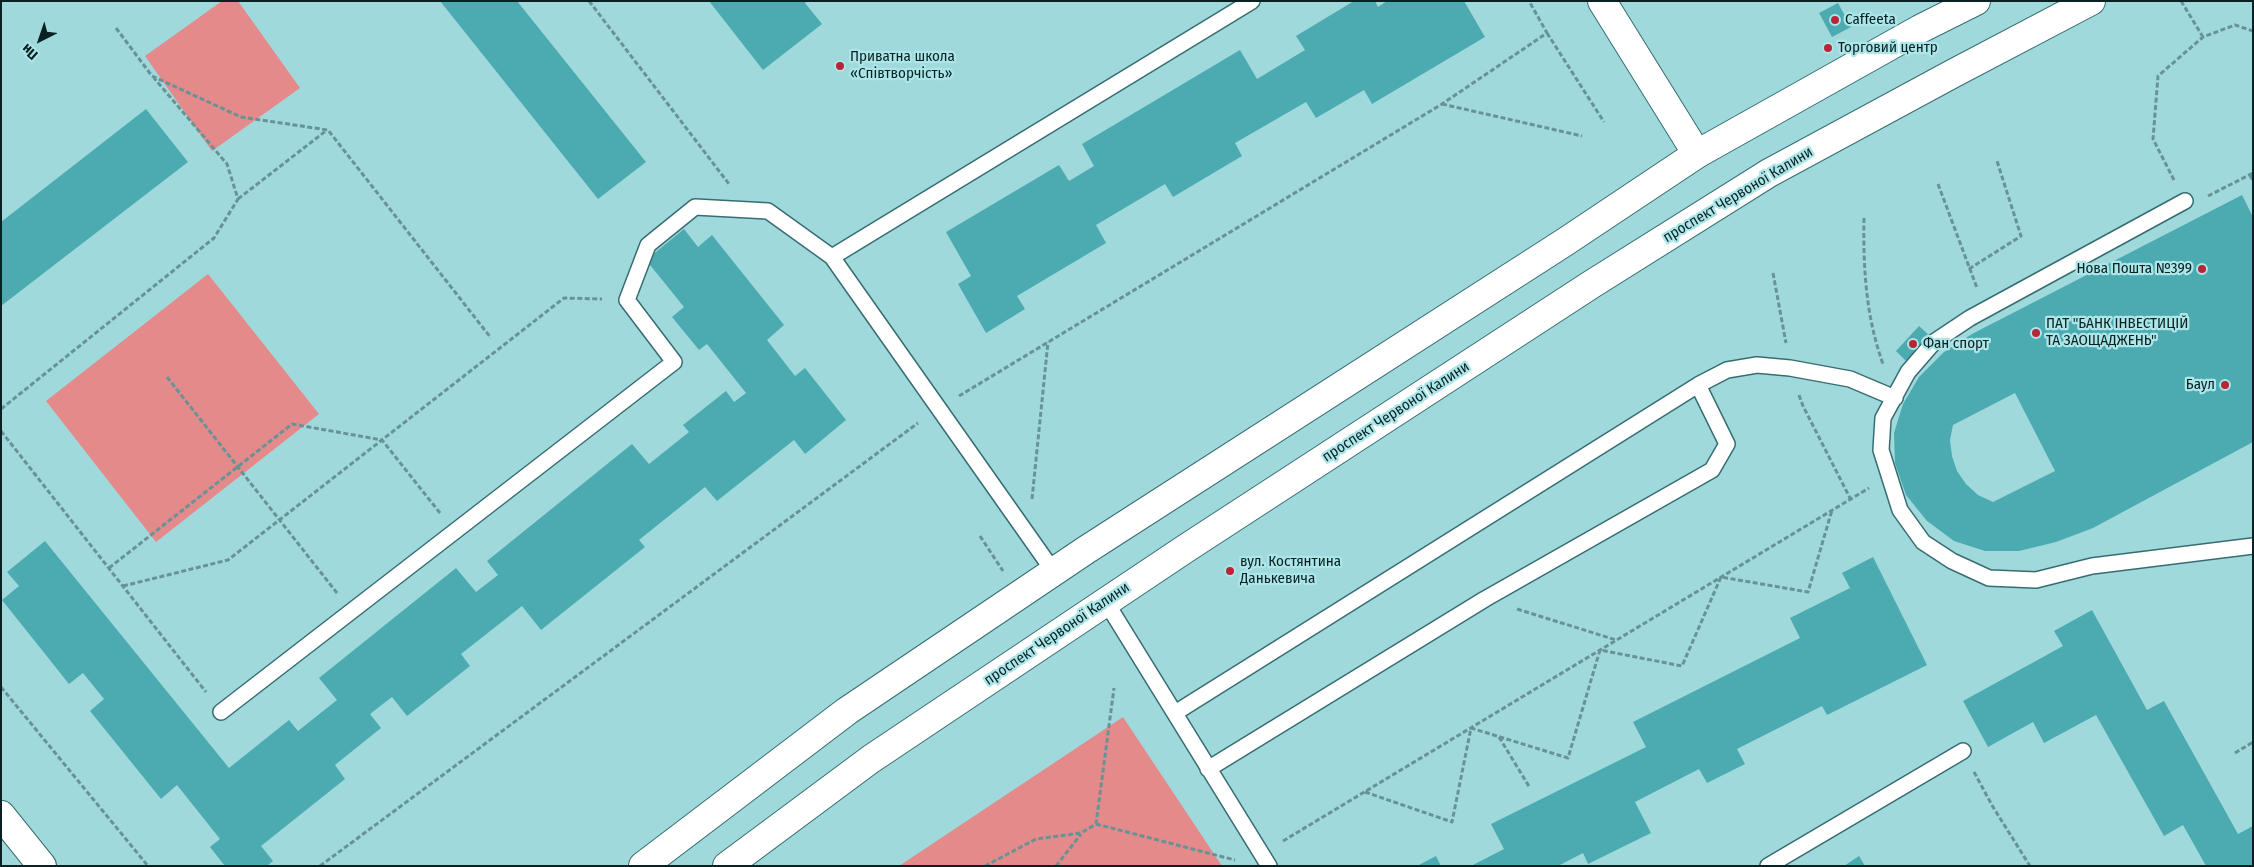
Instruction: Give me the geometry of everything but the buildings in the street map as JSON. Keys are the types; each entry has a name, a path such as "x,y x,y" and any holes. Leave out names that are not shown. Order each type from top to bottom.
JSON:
{"main road":[{"path":"643,866 846,711 1054,572 1556,247 1696,154 1912,34 1976,1"},
{"name":"проспект Червоної Калини","path":"727,866 871,759 1106,602 1592,284 1769,173 2091,1"},
{"path":"1606,3 1696,154"}],"lane":[{"path":"832,257 1252,1"},
{"path":"2185,201 1985,310 1934,342 1908,372 1883,418 1881,450 1900,510 1923,542 1952,561 1989,578 2036,580 2092,566 2253,546"},
{"path":"221,712 674,362 627,300 648,245 696,207 768,211 832,257 1054,572"},
{"path":"1175,713 1698,385 1727,370 1757,365 1790,368 1850,379 1895,398"},
{"path":"1208,769 1485,599 1712,470 1727,444 1698,385"},
{"path":"1106,602 1265,860"},
{"path":"1768,866 1963,752"}],"path":[{"path":"589,1 749,210"},
{"path":"2181,1 2203,37"},
{"path":"2170,172 2153,139 2158,76 2203,37 2236,25 2253,31"},
{"path":"116,28 152,76 227,164 238,200"},
{"path":"1548,33 1604,122"},
{"path":"152,76 241,117 328,130 491,338"},
{"path":"1442,104 1582,136"},
{"path":"1,409 214,238 238,200 328,130"},
{"path":"1969,269 2021,236 1997,160"},
{"path":"2253,173 2250,175 2253,181"},
{"path":"1938,184 1985,310"},
{"path":"1864,218 1863,268 1874,340 1895,398"},
{"path":"123,586 228,560 564,298 627,300"},
{"path":"1032,500 1048,342"},
{"path":"166,377 352,611"},
{"path":"109,568 292,424 382,440 455,532"},
{"path":"1,431 221,712"},
{"path":"1056,866 1081,833 1096,824 1247,863 1265,860 1365,792 1863,492"},
{"path":"1721,577 1808,592 1832,510"},
{"path":"980,536 1004,572"},
{"path":"1600,650 1682,666 1721,577"},
{"path":"1485,599 1617,640"},
{"path":"1471,728 1568,758 1600,650"},
{"path":"1,687 148,866"},
{"path":"1096,824 1114,688"},
{"path":"1365,792 1452,822 1471,728"},
{"path":"1499,736 1530,788"},
{"path":"2236,753 2253,742"},
{"path":"1963,752 2030,866"},
{"path":"985,866 1036,839 1081,833"}],"shaded area":[{"path":"222,1 238,1 300,88 212,151 145,56"},
{"path":"208,274 319,414 156,542 46,401"},
{"path":"1123,717 1222,866 899,866"}],"place":[{"name":"Caffeeta","path":"1835,20"},
{"name":"Торговий центр","path":"1828,48"},
{"name":"Приватна школа «Співтворчість»","path":"840,66"},
{"name":"Нова Пошта №399","path":"2202,269"},
{"name":"ПАТ \"БАНК ІНВЕСТИЦІЙ ТА ЗАОЩАДЖЕНЬ\"","path":"2036,333"},
{"name":"Фан спорт","path":"1913,344"},
{"name":"Баул","path":"2225,385"},
{"name":"вул. Костянтина Данькевича","path":"1230,571"}]}
